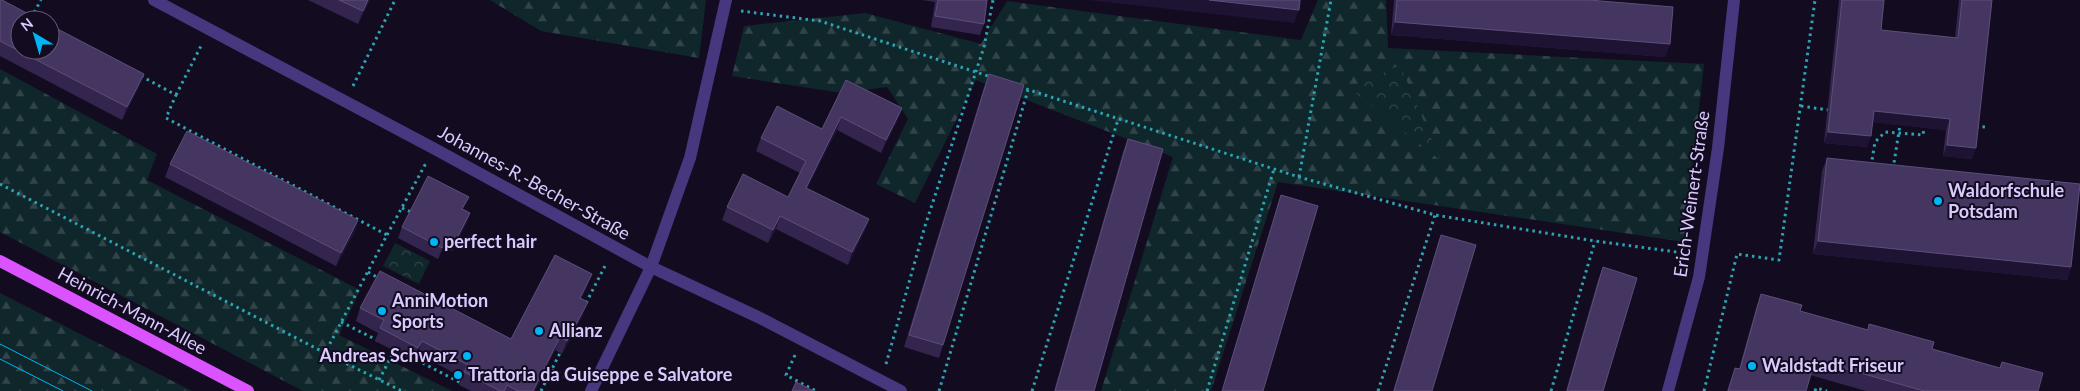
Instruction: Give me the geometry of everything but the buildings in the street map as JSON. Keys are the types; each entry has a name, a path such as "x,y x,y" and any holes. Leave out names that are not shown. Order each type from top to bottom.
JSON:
{"main road":[{"name":"Heinrich-Mann-Allee","path":"0,261 248,391"}],"street":[{"name":"Johannes-R.-Becher-Straße","path":"154,0 209,31 433,148 650,267 802,340 901,391"},
{"name":"Erich-Weinert-Straße","path":"1668,391 1699,277 1718,148 1734,0"},
{"path":"591,391 650,267 690,158 725,4"}],"path":[{"path":"352,86 395,0"},
{"path":"881,381 925,226 984,47 992,0"},
{"path":"1299,177 1332,0"},
{"path":"1704,391 1737,254 1779,260 1815,0"},
{"path":"725,4 820,21 992,77"},
{"path":"209,31 166,118 387,235"},
{"path":"134,72 176,95"},
{"path":"1019,87 1299,177 1435,215 1702,256"},
{"path":"939,391 1028,90"},
{"path":"1800,106 1828,110"},
{"path":"1032,391 1118,120"},
{"path":"1893,170 1900,125"},
{"path":"1976,126 1986,127"},
{"path":"1870,167 1875,142 1885,132 1923,134 1924,128"},
{"path":"325,353 433,148"},
{"path":"1207,391 1274,169"},
{"path":"0,184 402,391"},
{"path":"402,208 411,212"},
{"path":"1378,391 1435,215"},
{"path":"1551,391 1595,241"},
{"path":"585,305 606,264"},
{"path":"368,272 385,282"},
{"path":"342,322 384,343"},
{"path":"802,340 786,375 816,391"},
{"path":"540,391 564,345"},
{"path":"379,380 395,350"},
{"path":"407,355 468,387"},
{"path":"546,367 575,382"},
{"path":"1815,391 1816,388 1827,391"}],"green space":[{"path":"490,0 706,0 699,58 541,31"},
{"path":"1318,0 1386,0 1388,48 1704,64 1684,242 1278,182 1211,391 1101,391 1173,157 976,80 915,203 876,184 908,119 887,87 842,93 732,76 744,26 865,13 981,44 1007,1 1301,40"},
{"path":"1400,65 1441,161 1349,88"},
{"path":"0,69 157,154 147,180 360,290 339,335 452,391 303,391 0,232"},
{"path":"395,243 430,261 419,284 383,266"},
{"path":"0,293 192,391 0,391"}],"tram line":[{"path":"0,344 92,391"},
{"path":"0,359 63,391"}],"place":[{"name":"Waldorfschule Potsdam","path":"1938,201"},
{"name":"perfect hair","path":"434,242"},
{"name":"AnniMotion Sports","path":"382,311"},
{"name":"Allianz","path":"539,331"},
{"name":"Andreas Schwarz","path":"467,356"},
{"name":"Waldstadt Friseur","path":"1752,366"},
{"name":"Trattoria da Guiseppe e Salvatore","path":"458,375"}]}
